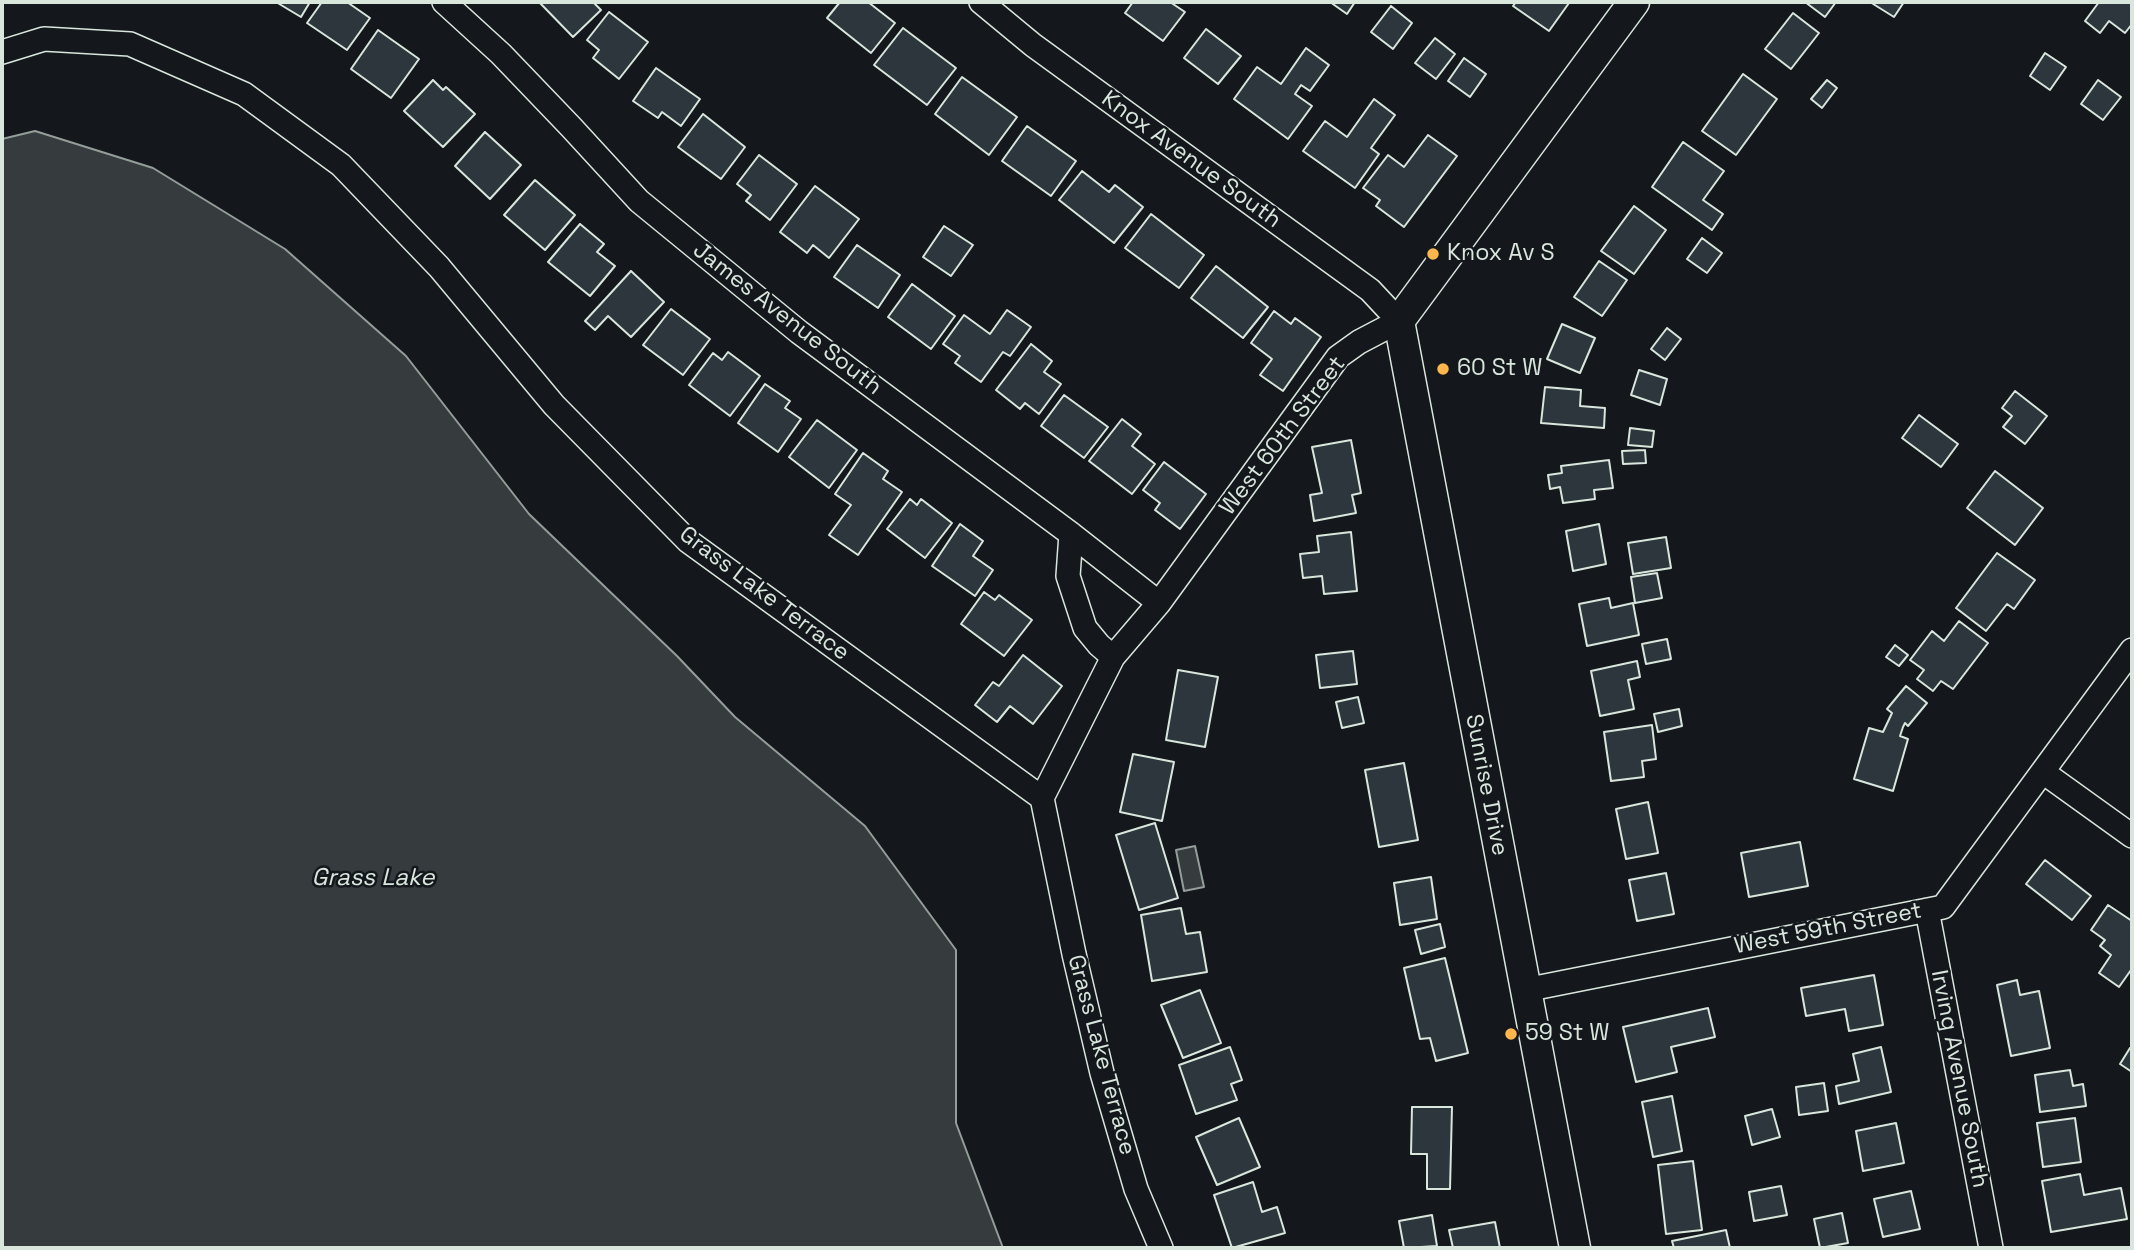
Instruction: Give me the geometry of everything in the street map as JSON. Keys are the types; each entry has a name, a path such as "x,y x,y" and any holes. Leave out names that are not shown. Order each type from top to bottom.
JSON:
{"street":[{"name":"James Avenue South","path":"444,2 518,72 639,201 799,332 1071,534 1159,603"},
{"name":"Knox Avenue South","path":"981,2 1033,45 1370,290 1399,321"},
{"name":"West 60th Street","path":"1042,798 1114,657 1159,603 1338,357 1359,342 1399,321 1634,2"},
{"name":"Grass Lake Terrace","path":"2,52 44,39 130,44 244,94 341,165 439,267 554,405 688,541 1042,798 1102,1073 1136,1189 1160,1248"},
{"name":"Sunrise Drive","path":"1399,321 1575,1248"},
{"path":"1071,534 1068,576 1085,628 1099,645 1114,657"},
{"name":"West 59th Street","path":"1525,990 1943,907 2132,650"},
{"path":"2043,772 2132,836"},
{"name":"Irving Avenue South","path":"1927,909 1990,1248"}],"water":[{"name":"Grass Lake","path":"35,131 153,168 285,249 406,356 529,514 677,656 735,717 865,826 956,950 956,1123 1003,1248 2,1248 2,139"},
{"path":"1195,846 1204,887 1184,891 1176,850"}],"building":[{"path":"276,2 310,2 301,17"},
{"path":"322,2 347,2 370,18 347,50 307,23"},
{"path":"539,2 593,2 601,10 573,37"},
{"path":"840,2 868,2 895,23 871,53 827,18"},
{"path":"1133,2 1170,2 1185,12 1163,41 1125,13"},
{"path":"1330,2 1355,2 1347,14"},
{"path":"1516,2 1569,3 1549,31 1513,6"},
{"path":"1805,2 1836,2 1825,17"},
{"path":"1870,2 1904,2 1894,17"},
{"path":"2099,2 2132,2 2132,24 2125,33 2109,21 2100,33 2085,21"},
{"path":"1391,6 1412,23 1393,49 1371,32"},
{"path":"609,12 648,42 619,79 593,58 599,50 587,40"},
{"path":"1793,13 1819,33 1791,69 1765,49"},
{"path":"903,28 956,68 927,105 874,65"},
{"path":"1206,29 1241,56 1218,84 1184,58"},
{"path":"378,30 419,59 391,98 351,69"},
{"path":"1435,38 1455,54 1436,79 1415,63"},
{"path":"1306,48 1329,65 1310,91 1301,85 1295,94 1312,106 1288,139 1234,99 1257,67 1281,84"},
{"path":"2045,53 2066,67 2050,90 2030,76"},
{"path":"1464,58 1486,74 1470,97 1448,81"},
{"path":"656,68 700,99 681,126 662,112 658,118 633,101"},
{"path":"1743,74 1777,99 1736,155 1702,131"},
{"path":"962,77 1017,117 989,155 935,114"},
{"path":"433,80 443,90 446,87 475,114 443,147 404,111"},
{"path":"1827,80 1837,88 1822,108 1811,99"},
{"path":"2098,80 2121,97 2103,120 2081,104"},
{"path":"1374,99 1395,115 1371,148 1379,154 1355,188 1303,151 1325,121 1347,137"},
{"path":"703,114 745,147 721,179 678,147"},
{"path":"1027,126 1076,161 1051,196 1002,161"},
{"path":"485,132 521,165 490,199 455,166"},
{"path":"1428,135 1457,156 1404,227 1376,206 1380,200 1363,188 1388,155 1404,167"},
{"path":"1683,142 1724,171 1703,200 1723,214 1712,230 1652,187"},
{"path":"759,155 797,184 770,220 746,201 751,195 737,184"},
{"path":"1082,171 1109,192 1115,185 1143,207 1114,243 1059,200"},
{"path":"535,180 575,215 545,250 504,215"},
{"path":"815,186 859,219 829,258 813,245 807,253 780,232"},
{"path":"1634,206 1666,230 1634,274 1601,251"},
{"path":"1151,214 1204,255 1179,288 1125,248"},
{"path":"580,224 604,244 597,252 615,266 590,296 548,262"},
{"path":"944,226 973,245 951,276 923,257"},
{"path":"1702,238 1722,253 1707,273 1687,259"},
{"path":"857,245 900,275 878,308 834,277"},
{"path":"1599,261 1627,280 1602,316 1574,297"},
{"path":"1216,266 1268,307 1243,338 1191,298"},
{"path":"631,271 664,302 631,337 608,316 595,330 585,321"},
{"path":"912,284 955,316 931,349 888,317"},
{"path":"671,309 710,339 683,375 643,345"},
{"path":"1007,310 1031,327 1010,356 1003,352 981,382 955,363 960,356 943,344 964,315 990,334"},
{"path":"1274,311 1291,324 1295,318 1321,337 1283,391 1260,375 1272,359 1251,343"},
{"path":"1562,324 1595,338 1580,373 1547,359"},
{"path":"1667,328 1681,339 1665,360 1651,349"},
{"path":"1031,344 1052,361 1044,372 1061,384 1039,414 1025,403 1020,409 996,390"},
{"path":"728,352 760,376 730,416 689,385 713,353 722,360"},
{"path":"1639,370 1667,379 1660,405 1631,395"},
{"path":"765,384 790,401 785,408 801,419 778,452 738,423"},
{"path":"1545,387 1581,390 1580,406 1605,408 1604,428 1541,423"},
{"path":"2015,391 2047,416 2025,444 2003,427 2012,416 2002,408"},
{"path":"1064,395 1108,427 1084,458 1041,426"},
{"path":"1919,415 1958,444 1941,467 1902,438"},
{"path":"1122,419 1141,434 1132,446 1155,464 1132,494 1089,461"},
{"path":"817,420 857,450 829,488 789,457"},
{"path":"1630,428 1654,431 1652,447 1628,445"},
{"path":"1351,440 1361,493 1352,495 1356,513 1314,521 1310,495 1322,493 1312,447"},
{"path":"1645,450 1646,463 1623,464 1622,451"},
{"path":"863,453 888,471 883,479 902,492 858,555 829,535 851,505 835,494"},
{"path":"1609,460 1613,488 1594,490 1595,499 1563,503 1560,487 1550,489 1548,475 1562,473 1561,466"},
{"path":"1164,462 1206,494 1180,529 1155,510 1160,503 1143,490"},
{"path":"1995,471 2043,508 2015,545 1967,508"},
{"path":"910,499 917,505 921,499 952,523 925,558 887,529"},
{"path":"960,524 983,541 973,556 993,570 975,596 932,566"},
{"path":"1599,524 1606,564 1573,571 1566,531"},
{"path":"1351,532 1357,591 1324,594 1322,576 1303,578 1300,554 1319,552 1317,536"},
{"path":"1666,537 1671,568 1633,574 1628,543"},
{"path":"1997,553 2035,580 2014,609 2007,604 1986,631 1956,608"},
{"path":"1657,573 1662,598 1635,603 1631,577"},
{"path":"984,592 995,600 999,595 1032,620 1004,656 961,624"},
{"path":"1609,598 1611,608 1633,603 1639,635 1587,646 1579,604"},
{"path":"1959,621 1988,643 1953,689 1941,681 1933,691 1917,679 1924,670 1910,660 1932,631 1944,641"},
{"path":"1667,639 1671,659 1646,664 1642,644"},
{"path":"1895,645 1908,655 1899,666 1886,657"},
{"path":"1353,651 1357,684 1320,688 1316,655"},
{"path":"1023,655 1062,686 1033,724 1010,706 997,722 975,705 993,682 999,686"},
{"path":"1637,661 1640,677 1628,680 1634,709 1600,716 1591,671"},
{"path":"1178,670 1218,677 1205,747 1166,740"},
{"path":"1906,686 1927,703 1908,726 1905,723 1903,727 1900,736 1908,739 1893,791 1854,779 1869,728 1883,732 1892,713 1887,709"},
{"path":"1358,697 1364,723 1342,728 1336,702"},
{"path":"1679,709 1682,726 1658,732 1654,714"},
{"path":"1652,725 1656,759 1642,761 1644,777 1611,781 1604,732"},
{"path":"1133,754 1174,762 1162,821 1120,812"},
{"path":"1404,763 1418,840 1379,847 1365,770"},
{"path":"1648,802 1658,853 1626,859 1616,809"},
{"path":"1155,823 1178,898 1139,910 1116,835"},
{"path":"1800,842 1808,886 1749,897 1741,853"},
{"path":"2045,860 2091,896 2072,920 2026,884"},
{"path":"1666,873 1674,914 1637,921 1629,880"},
{"path":"1431,877 1437,919 1400,925 1394,883"},
{"path":"2108,905 2132,921 2132,970 2119,987 2099,973 2111,955 2100,946 2105,940 2091,930"},
{"path":"1181,908 1186,934 1200,932 1207,972 1152,981 1141,915"},
{"path":"1440,924 1445,947 1421,954 1415,930"},
{"path":"1445,958 1468,1053 1436,1061 1430,1038 1420,1039 1404,968"},
{"path":"1874,975 1883,1025 1849,1031 1845,1009 1806,1016 1801,988"},
{"path":"2017,980 2020,995 2039,991 2050,1048 2011,1056 1997,985"},
{"path":"1200,990 1221,1043 1183,1058 1161,1005"},
{"path":"1708,1008 1715,1037 1671,1047 1677,1072 1636,1082 1623,1027"},
{"path":"1230,1047 1242,1080 1231,1084 1237,1100 1196,1114 1179,1065"},
{"path":"1881,1047 1891,1092 1839,1104 1836,1086 1859,1081 1853,1054"},
{"path":"2130,1048 2132,1050 2132,1072 2120,1064"},
{"path":"2070,1070 2073,1086 2083,1084 2086,1106 2040,1112 2035,1075"},
{"path":"1824,1083 1828,1111 1799,1115 1796,1087"},
{"path":"1672,1096 1682,1151 1653,1157 1642,1102"},
{"path":"1412,1107 1452,1107 1450,1189 1427,1189 1427,1154 1411,1154"},
{"path":"1772,1109 1780,1137 1752,1145 1745,1116"},
{"path":"1239,1118 1260,1167 1217,1185 1196,1137"},
{"path":"2075,1118 2081,1162 2043,1167 2037,1123"},
{"path":"1896,1123 1904,1163 1863,1171 1856,1131"},
{"path":"1693,1161 1702,1230 1666,1234 1658,1165"},
{"path":"2080,1174 2084,1195 2121,1188 2127,1219 2051,1232 2042,1181"},
{"path":"1253,1182 1262,1212 1277,1207 1285,1233 1232,1248 1214,1195"},
{"path":"1781,1186 1787,1215 1754,1221 1749,1192"},
{"path":"1911,1191 1920,1229 1883,1237 1874,1199"},
{"path":"1842,1213 1848,1243 1820,1248 1814,1219"},
{"path":"1432,1215 1437,1246 1404,1248 1399,1221"},
{"path":"1495,1222 1500,1248 1453,1248 1449,1230"},
{"path":"1726,1230 1730,1248 1674,1248 1672,1241"}],"place":[{"name":"Knox Av S","path":"1433,254"},
{"name":"60 St W","path":"1443,369"},
{"name":"59 St W","path":"1511,1034"}]}
